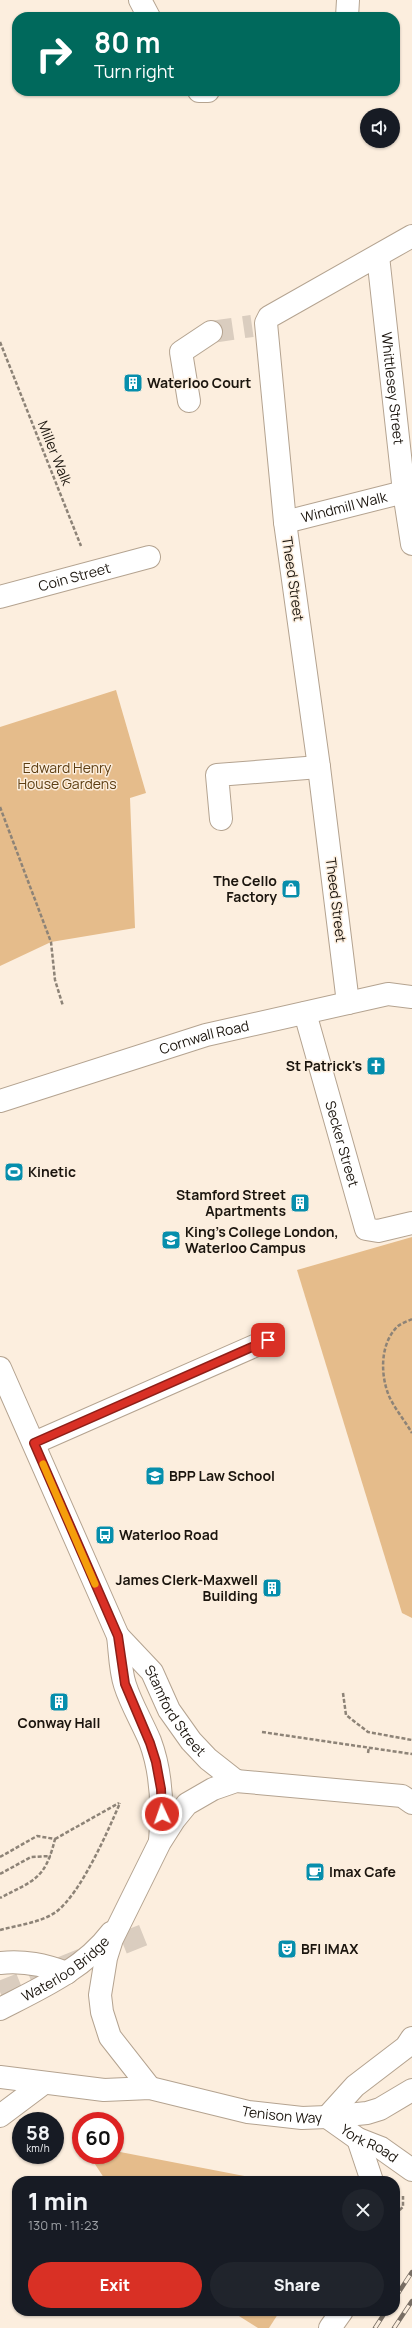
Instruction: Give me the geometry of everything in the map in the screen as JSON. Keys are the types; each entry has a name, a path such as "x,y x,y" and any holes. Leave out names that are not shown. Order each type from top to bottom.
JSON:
{"street":[{"path":"140,0 146,12"},
{"path":"347,12 348,0"},
{"name":"Theed Street","path":"348,1003 319,767 259,324 412,236"},
{"name":"Whittlesey Street","path":"378,256 404,492 412,544"},
{"path":"189,400 181,352 211,332"},
{"name":"Windmill Walk","path":"285,522 404,492"},
{"name":"Coin Street","path":"0,597 149,557"},
{"path":"221,819 217,774 319,767"},
{"name":"Cornwall Road","path":"0,1101 206,1035 388,994 412,997"},
{"name":"Secker Street","path":"305,1013 366,1229 378,1231 412,1223"},
{"path":"34,1443 268,1340"},
{"name":"Stamford Street","path":"0,1368 118,1636 125,1684 150,1743 157,1769 161,1789 162,1814 160,1842"},
{"name":"Stamford Street","path":"118,1636 152,1672 170,1710 191,1741 208,1759 236,1782"},
{"path":"150,2088 110,2036 102,2012 101,1978 106,1958 122,1919 160,1842 187,1804 213,1789 236,1782 409,1797"},
{"name":"Waterloo Bridge","path":"0,2009 67,1973 104,1942 122,1919"},
{"path":"0,1963 26,1962 46,1965 67,1973"},
{"path":"327,2117 355,2086 400,2051 412,2038"},
{"path":"0,2077 104,2090 150,2088"},
{"path":"0,2116 44,2083"},
{"name":"Tenison Way","path":"150,2088 248,2112 302,2118 367,2113 380,2109 412,2090"},
{"name":"York Road","path":"327,2117 358,2139 381,2148 412,2170"},
{"path":"358,2139 370,2176"},
{"path":"330,2328 338,2316"}],"path":[{"name":"Miller Walk","path":"0,342 92,572"},
{"path":"0,806 51,942 54,980 63,1006"},
{"path":"412,1319 399,1326 389,1338 384,1356 383,1375 389,1396 412,1433"},
{"path":"343,1693 346,1716 368,1732 412,1740"},
{"path":"262,1732 412,1754"},
{"path":"368,1753 369,1747"},
{"path":"0,1857 37,1836 55,1840 120,1803 71,1896 55,1912 38,1920 0,1930"},
{"path":"0,1898 40,1877 51,1856 55,1840"},
{"path":"0,1874 31,1857 51,1856"},
{"path":"400,2210 403,2207 403,2193"}],"green space":[{"name":"Edward Henry House Gardens","path":"116,690 146,793 130,798 135,928 51,942 0,966 0,727"},
{"path":"412,1237 412,1618 402,1613 297,1270"},
{"path":"124,2153 244,2176 103,2176 95,2164 124,2164"},
{"path":"239,2316 277,2316 269,2328 258,2328"}],"tunnel":[{"path":"211,332 252,326"},
{"path":"0,1992 151,1932"}],"railway":[{"path":"400,2290 412,2272"},
{"path":"394,2328 412,2301"},
{"path":"375,2328 383,2316"}],"slow traffic":[{"path":"43,1464 95,1584"}],"place":[{"name":"Waterloo Court","path":"133,383"},
{"name":"The Cello Factory","path":"291,889"},
{"name":"St Patrick's","path":"376,1066"},
{"name":"Kinetic","path":"14,1172"},
{"name":"Stamford Street Apartments","path":"300,1203"},
{"name":"King's College London, Waterloo Campus","path":"171,1240"},
{"name":"BPP Law School","path":"155,1476"},
{"name":"Waterloo Road","path":"105,1535"},
{"name":"James Clerk-Maxwell Building","path":"272,1588"},
{"name":"Conway Hall","path":"59,1702"},
{"name":"Imax Cafe","path":"315,1872"},
{"name":"BFI IMAX","path":"287,1949"}],"route":[{"path":"162,1814 161,1789 156,1762 144,1727 125,1684 118,1636 34,1443 268,1340"}]}
